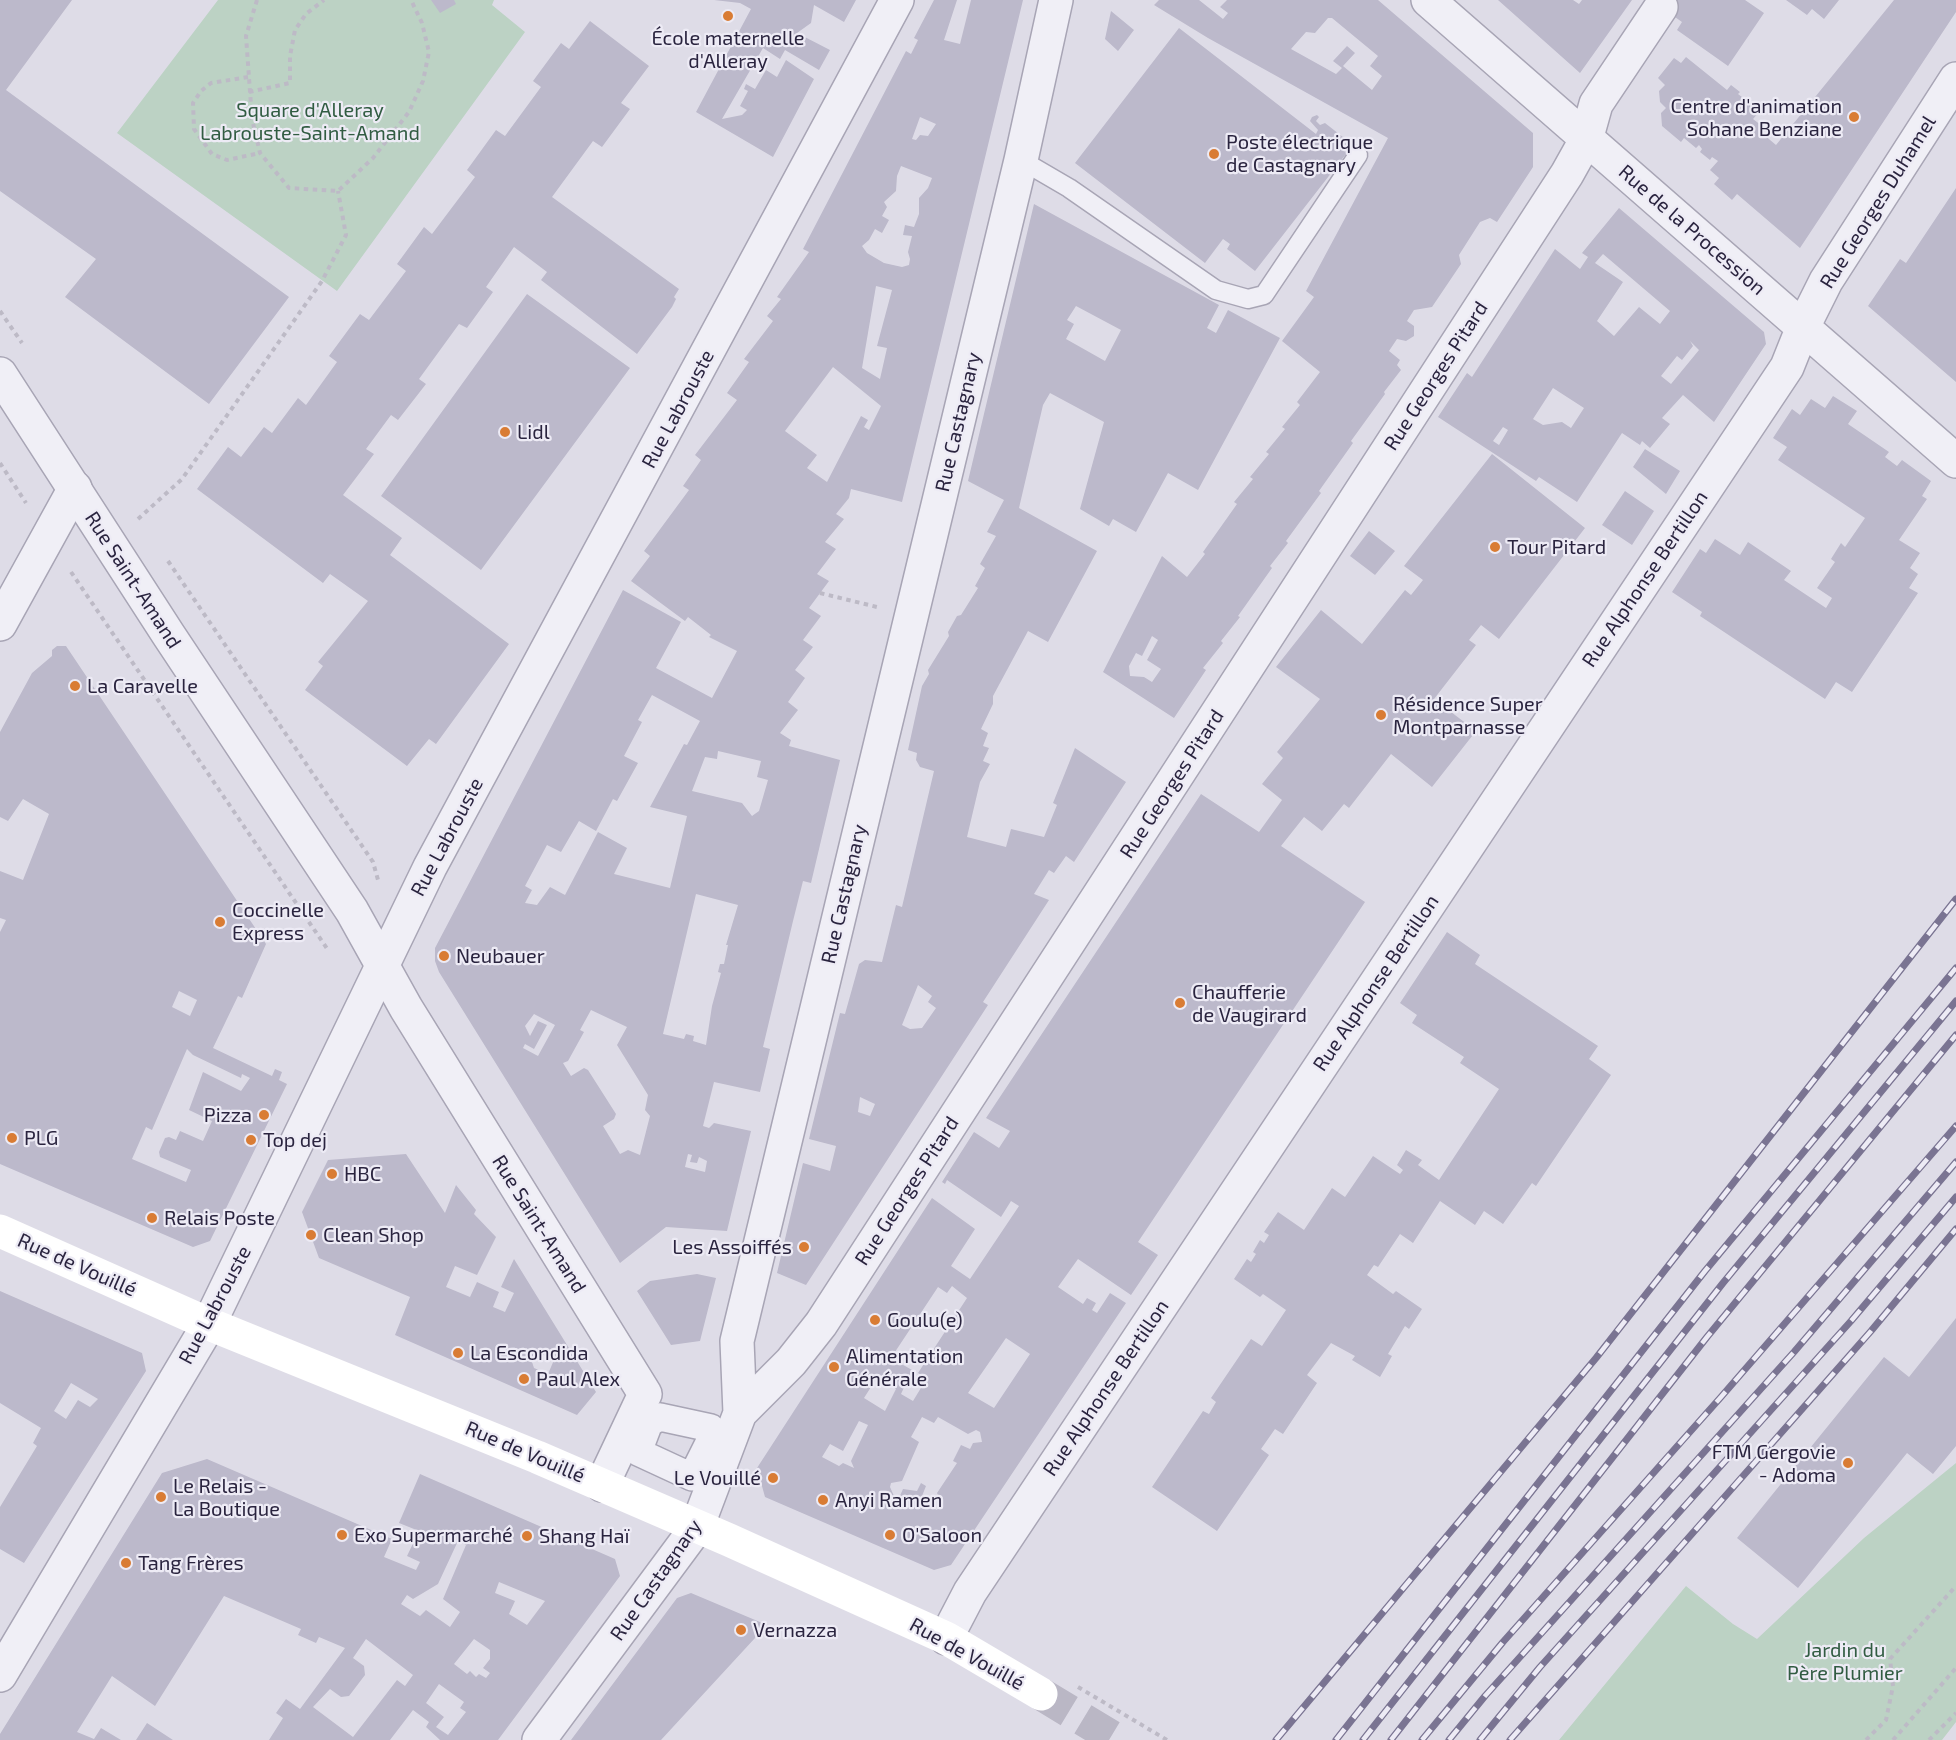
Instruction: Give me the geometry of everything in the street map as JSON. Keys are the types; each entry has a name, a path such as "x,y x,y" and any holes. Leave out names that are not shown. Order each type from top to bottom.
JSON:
{"main road":[{"name":"Rue de Vouillé","path":"0,1230 209,1324 345,1377 697,1527 946,1638 1041,1694"}],"street":[{"name":"Rue Labrouste","path":"0,1675 209,1324 430,867 897,0"},
{"name":"Rue Castagnary","path":"539,1740 697,1527 740,1413 737,1341 1021,160 1056,0"},
{"name":"Rue de la Procession","path":"1428,0 1956,461"},
{"name":"Rue Georges Pitard","path":"740,1413 791,1362 821,1324 1561,184 1586,140 1596,104 1661,7"},
{"name":"Rue Georges Duhamel","path":"1803,327 1826,281 1956,79"},
{"name":"Rue Alphonse Bertillon","path":"946,1638 976,1582 1787,367 1803,327"},
{"name":"Rue Saint-Amand","path":"0,374 352,911 383,968 645,1394 602,1485"},
{"path":"0,624 75,489"}],"lane":[{"path":"1021,160 1069,188 1216,290 1248,299 1264,295 1359,155"}],"path":[{"path":"257,0 246,36 249,92 260,153 289,188 338,191 373,158 409,112 423,81 429,52 422,23 411,0"},
{"path":"249,92 290,83 290,56 295,30 306,14 324,0"},
{"path":"248,77 211,83 201,91 193,103 194,129 212,154 227,160 260,153"},
{"path":"110,543 182,479 322,281 346,234 338,191"},
{"path":"0,463 331,955 383,968"},
{"path":"820,593 883,608"},
{"path":"1866,1740 1886,1720 1893,1686 1890,1659 1956,1586"},
{"path":"1893,1740 1956,1668"},
{"path":"1929,1740 1956,1713"}],"green space":[{"name":"Square d'Alleray Labrouste-Saint-Amand","path":"218,0 494,0 492,5 525,32 337,291 117,133"},
{"name":"Jardin du Père Plumier","path":"1956,1463 1956,1722 1942,1740 1559,1740 1686,1586 1733,1624 1757,1639 1864,1538"}],"building":[{"path":"0,0 72,0 6,90 289,297 209,404 65,297 96,259 0,191"},
{"path":"431,0 454,0 456,4 440,13"},
{"path":"714,0 856,0 844,22 814,5 811,23 797,33 830,50 819,70 785,50 780,59 763,48 722,119 742,115 747,110 740,106 748,91 744,89 746,84 755,89 766,70 777,77 786,60 814,79 773,157 696,112 751,9 740,3"},
{"path":"934,0 957,0 944,40 960,44 971,0 1023,0 902,502 851,489 849,498 836,514 844,519 825,542 836,549 817,574 829,581 809,608 821,616 803,640 813,647 795,670 805,678 788,702 798,710 780,733 791,740 789,746 840,760 811,883 803,881 793,921 763,1047 770,1049 760,1092 714,1082 703,1126 709,1128 714,1123 751,1131 727,1231 666,1227 620,1263 439,972 435,961 435,948 623,590 681,622 656,668 712,698 737,651 709,637 711,635 688,617 685,621 631,581 650,556 644,551 689,490 683,486 701,460 695,455 737,400 727,393 749,362 744,359 773,321 767,316 781,299 777,297 809,252 803,249 906,51 911,54 918,40 914,38","holes":["920,117 936,124 928,136 920,135 916,140 912,139","901,166 932,178 928,188 919,198 919,214 914,227 905,225 903,235 912,236 908,252 909,265 902,267 884,263 867,253 862,246 869,240 875,229 882,233 889,220 882,216 887,207 884,202 896,191 897,176","876,286 892,290 877,346 887,348 880,379 862,368","833,367 881,406 869,430 864,427 868,420 861,416 827,482 807,468 817,455 785,431","652,695 700,721 687,745 684,744 650,807 687,816 670,888 614,874 627,848 598,832 565,895 550,887 537,905 525,903 532,890 525,886 547,845 561,852 579,821 596,831 613,799 617,801 638,763 624,756 642,722 638,720","718,751 761,761 757,777 768,780 759,811 752,816 742,803 692,791 705,757 717,759","696,894 738,905 726,945 728,945 724,964 720,964 718,972 721,973 712,1006 706,1045 693,1041 694,1036 686,1034 684,1039 663,1034","591,1010 627,1027 617,1045 648,1095 645,1110 650,1116 640,1155 628,1150 620,1154 603,1126 614,1119 616,1114 588,1070 584,1068 571,1076 563,1063 568,1061 584,1032 580,1030","534,1014 555,1025 538,1056 523,1048 525,1044 534,1049 547,1025 538,1021 530,1036 525,1026","688,1154 692,1155 690,1162 697,1163 699,1157 707,1161 705,1172 685,1167"]},
{"path":"1159,0 1199,0 1223,19 1228,13 1220,7 1227,0 1378,0 1533,133 1533,167 1497,222 1490,218 1480,222 1459,255 1461,264 1432,307 1414,310 1407,321 1414,326 1414,336 1406,341 1397,339 1389,351 1400,360 1397,365 1401,370 1351,441 1353,443 1319,491 1321,493 1286,541 1288,543 1270,566 1272,568 1238,616 1240,617 1221,641 1223,643 1203,668 1206,670 1174,718 1103,672 1162,556 1187,577 1205,554 1203,552 1237,504 1234,502 1253,479 1250,477 1269,454 1266,452 1285,429 1282,427 1300,405 1297,402 1320,372 1282,341 1314,297 1306,291 1388,138 1208,38 1154,5","holes":["1328,18 1332,18 1378,56 1370,66 1382,76 1372,90 1343,66 1355,53 1347,46 1333,61 1342,68 1336,74 1291,49 1306,32 1315,33","1152,636 1158,640 1147,660 1161,669 1152,682 1144,677 1130,676 1129,666 1136,653 1142,656"]},
{"path":"1498,0 1573,0 1579,4 1582,0 1632,0 1580,73"},
{"path":"1651,0 1745,0 1764,13 1728,66 1677,30 1682,22"},
{"path":"1786,0 1839,0 1824,19 1812,9 1807,15"},
{"path":"1894,0 1956,0 1956,12 1800,248 1737,194 1732,200 1714,184 1719,178 1710,170 1718,161 1712,157 1710,160 1700,152 1702,149 1699,145 1696,148 1684,138 1681,142 1662,126 1661,113 1666,108 1660,102 1659,91 1665,85 1658,78 1674,58 1681,63 1686,57 1727,90 1731,85 1740,92 1738,94 1760,111 1753,119 1766,129 1763,134 1776,145"},
{"path":"1111,11 1134,30 1118,51 1105,39"},
{"path":"590,21 649,66 621,103 630,109 602,147 593,141 552,197 679,289 672,307 637,354 541,280 547,272 514,247 486,287 493,292 467,328 459,324 419,379 426,384 398,420 391,415 366,449 374,454 343,495 402,538 390,555 509,644 436,744 429,739 407,766 305,690 323,666 318,662 368,601 330,574 323,583 197,489 228,447 241,457 264,427 272,433 298,398 306,405 337,362 329,356 360,314 369,320 406,271 397,264 424,227 432,234 475,177 467,170 496,130 505,136 541,87 533,81 561,43 569,49"},
{"name":"Poste électrique de Castagnary","path":"1179,28 1316,134 1318,130 1310,121 1317,115 1319,117 1316,121 1320,125 1325,123 1353,145 1255,271 1227,249 1230,244 1223,239 1205,263 1075,163"},
{"path":"1956,188 1956,382 1868,306 1900,259 1906,263"},
{"path":"1034,204 1219,305 1207,328 1216,333 1228,310 1280,338 1198,490 1168,473 1136,532 1113,519 1109,526 1080,509 1104,422 1050,393 1043,405 1019,508 1097,551 1048,642 1028,631 993,696 993,704 981,729 988,733 983,746 989,748 983,761 990,764 980,782 967,837 1006,847 1011,829 1044,837 1057,805 1053,803 1075,748 1126,782 1074,862 1066,856 1054,873 1049,870 1034,894 1049,900 983,1002 988,1005 806,1285 777,1273 803,1163 830,1171 836,1146 809,1139 840,1013 845,1014 859,964 865,960 882,962 896,905 902,907 934,771 920,767 916,760 917,753 908,750 922,686 957,616 961,615 978,588 975,586 985,568 980,564 996,536 987,532 1004,500 968,481","holes":["1076,306 1121,330 1105,361 1066,339 1074,324 1067,320","918,985 932,996 928,1002 936,1008 922,1028 910,1029 902,1025","860,1097 875,1104 870,1116 858,1112"]},
{"path":"1619,208 1764,332 1766,344 1714,422 1683,395 1662,418 1670,424 1650,448 1642,441 1640,445 1622,433 1577,502 1539,477 1536,481 1438,417 1467,373 1472,377 1555,249 1580,269 1588,257 1582,253","holes":["1603,254 1670,311 1660,324 1639,307 1614,336 1597,321 1623,282 1595,263","1690,341 1699,350 1671,384 1661,376 1677,356 1682,360 1693,346","1553,388 1584,408 1571,428 1562,422 1543,425 1533,419","1503,427 1508,430 1499,445 1493,441"]},
{"name":"Lidl","path":"527,294 630,368 481,570 381,496"},
{"path":"1833,396 1857,411 1848,424 1889,452 1885,457 1897,466 1902,460 1931,481 1922,496 1927,499 1899,540 1920,553 1910,568 1918,574 1909,588 1918,593 1852,692 1836,682 1825,699 1700,616 1702,612 1672,592 1700,549 1706,553 1715,539 1740,555 1748,542 1791,571 1784,580 1826,608 1832,598 1817,588 1835,562 1831,559 1841,543 1845,547 1865,518 1778,460 1787,447 1773,438 1792,409 1800,415 1811,399 1825,408"},
{"path":"1645,449 1680,471 1666,494 1633,467"},
{"path":"1492,454 1585,528 1499,639 1481,625 1469,640 1476,645 1434,699 1476,731 1432,787 1391,754 1349,808 1344,804 1322,831 1304,817 1281,846 1365,902 1138,1242 1158,1255 1131,1295 1078,1259 1058,1287 1083,1304 1087,1298 1096,1303 1092,1310 1097,1313 1110,1293 1126,1303 951,1565 934,1570 765,1497 757,1468 932,1198 975,1229 951,1266 970,1279 1019,1206 1011,1201 1001,1217 947,1180 945,1184 942,1182 974,1132 999,1148 1010,1131 986,1118 1201,794 1259,832 1282,800 1262,784 1283,758 1277,752 1320,699 1276,667 1321,610 1362,644 1405,590 1411,595 1423,580 1404,566","holes":["952,1286 967,1298 918,1373 927,1378 913,1401 901,1394 912,1370 891,1358 938,1287 947,1293","1006,1338 1030,1354 994,1408 968,1393","878,1376 896,1389 885,1411 864,1398","922,1417 934,1423 938,1417 968,1434 976,1430 980,1432 982,1442 973,1443 970,1449 961,1445 953,1461 957,1463 937,1493 942,1503 937,1510 925,1505 928,1498 922,1496 926,1486 921,1483 917,1491 903,1489 899,1498 894,1496 890,1487 891,1483 902,1481 919,1442 911,1437","859,1421 868,1425 851,1461 854,1468 843,1463 839,1466 822,1457 830,1444 843,1451"]},
{"path":"1625,491 1654,511 1632,545 1602,525"},
{"path":"1369,531 1395,551 1375,575 1350,556"},
{"path":"57,646 66,646 266,944 242,998 238,996 213,1048 272,1076 275,1069 282,1072 279,1080 287,1084 210,1241 193,1247 0,1164 0,932 6,920 0,918 0,871 23,880 49,814 23,799 8,821 0,817 0,732 32,673 52,656 52,650","holes":["179,991 197,1000 190,1016 172,1007","187,1049 193,1055 241,1078 242,1074 250,1078 241,1091 203,1072 189,1110 212,1121 203,1141 180,1131 176,1140 165,1138 159,1152 160,1157 191,1170 186,1182 132,1159 146,1127 152,1130"]},
{"path":"1447,932 1480,955 1475,964 1598,1046 1589,1059 1611,1075 1536,1186 1532,1183 1503,1224 1484,1211 1475,1225 1440,1201 1413,1243 1400,1234 1378,1267 1374,1265 1367,1275 1393,1294 1396,1291 1422,1309 1409,1329 1405,1326 1388,1354 1392,1356 1380,1377 1352,1360 1355,1356 1331,1343 1307,1375 1317,1383 1283,1434 1275,1429 1261,1449 1269,1455 1217,1531 1152,1487 1203,1411 1209,1414 1216,1402 1211,1398 1251,1339 1262,1346 1286,1310 1263,1294 1260,1297 1234,1279 1247,1259 1251,1262 1256,1254 1253,1252 1260,1240 1264,1243 1269,1235 1264,1232 1278,1212 1304,1230 1332,1188 1345,1197 1373,1156 1400,1174 1403,1170 1397,1165 1406,1150 1422,1160 1418,1165 1439,1180 1499,1089 1460,1063 1464,1057 1412,1023 1417,1015 1400,1003"},
{"path":"406,1154 445,1213 456,1185 476,1210 474,1214 496,1237 477,1275 455,1266 446,1287 470,1297 477,1282 499,1292 493,1307 505,1312 514,1293 501,1287 514,1259 596,1392 577,1415 395,1335 410,1297 319,1258 302,1212 328,1160","holes":["537,1352 554,1360 548,1374 534,1368 532,1362"]},
{"path":"697,1274 716,1278 700,1341 671,1345 637,1291 650,1281"},
{"path":"0,1291 142,1353 146,1371 24,1563 0,1549 0,1507 37,1446 33,1443 41,1428 0,1403","holes":["71,1383 98,1399 90,1407 78,1400 66,1419 54,1411"]},
{"name":"FTM Gergovie - Adoma","path":"1956,1318 1956,1446 1933,1474 1907,1453 1798,1588 1737,1538 1884,1357 1909,1377"},
{"path":"207,1459 392,1539 384,1557 416,1570 420,1562 407,1556 419,1531 399,1523 420,1474 615,1559 620,1576 498,1740 440,1740 426,1727 429,1722 413,1710 390,1740 269,1740 283,1718 276,1713 286,1699 300,1709 345,1648 319,1637 316,1643 298,1635 301,1629 224,1596 155,1706 112,1676 77,1732 94,1739 101,1728 121,1740 0,1740 0,1734 162,1473","holes":["458,1541 466,1545 443,1599 460,1612 450,1627 426,1610 420,1616 401,1604 407,1595 413,1599 438,1584","499,1582 545,1601 527,1625 509,1614 515,1601 495,1593","366,1639 413,1675 405,1686 397,1680 353,1737 313,1707 330,1689 341,1697 349,1696 365,1675 364,1666 353,1658","474,1639 490,1650 490,1659 483,1668 490,1673 486,1678 479,1674 476,1677 470,1671 467,1674 454,1664","439,1684 464,1702 460,1708 466,1712 448,1735 436,1727 444,1717 426,1703"]},
{"path":"691,1593 767,1625 661,1740 571,1740 677,1598"},
{"path":"147,1723 173,1740 136,1740"}],"tunnel":[{"path":"1041,1694 1117,1740"}],"railway":[{"path":"1276,1740 1596,1358 1956,899"},
{"path":"1336,1740 1705,1271 1956,968"},
{"path":"1363,1740 1723,1283 1956,1001"},
{"path":"1391,1740 1707,1337 1956,1035"},
{"path":"1422,1740 1503,1642 1721,1397 1956,1126"},
{"path":"1449,1740 1485,1696 1794,1352 1956,1162"},
{"path":"1480,1740 1540,1667 1851,1321 1956,1197"},
{"path":"1510,1740 1871,1331 1956,1229"}],"place":[{"name":"École maternelle d'Alleray","path":"728,16"},
{"name":"Centre d'animation Sohane Benziane","path":"1854,117"},
{"name":"Poste électrique de Castagnary","path":"1214,154"},
{"name":"Lidl","path":"505,432"},
{"name":"Tour Pitard","path":"1495,547"},
{"name":"La Caravelle","path":"75,686"},
{"name":"Résidence Super Montparnasse","path":"1381,715"},
{"name":"Coccinelle Express","path":"220,922"},
{"name":"Neubauer","path":"444,956"},
{"name":"Chaufferie de Vaugirard","path":"1180,1003"},
{"name":"Pizza","path":"264,1115"},
{"name":"PLG","path":"12,1138"},
{"name":"Top dej","path":"251,1140"},
{"name":"HBC","path":"332,1174"},
{"name":"Relais Poste","path":"152,1218"},
{"name":"Clean Shop","path":"311,1235"},
{"name":"Les Assoiffés","path":"804,1247"},
{"name":"Goulu(e)","path":"875,1320"},
{"name":"La Escondida","path":"458,1353"},
{"name":"Alimentation Générale","path":"834,1367"},
{"name":"Paul Alex","path":"524,1379"},
{"name":"FTM Gergovie - Adoma","path":"1848,1463"},
{"name":"Le Vouillé","path":"773,1478"},
{"name":"Le Relais - La Boutique","path":"161,1497"},
{"name":"Anyi Ramen","path":"823,1500"},
{"name":"Exo Supermarché","path":"342,1535"},
{"name":"O'Saloon","path":"890,1535"},
{"name":"Shang Haï","path":"527,1536"},
{"name":"Tang Frères","path":"126,1563"},
{"name":"Vernazza","path":"741,1630"}]}
